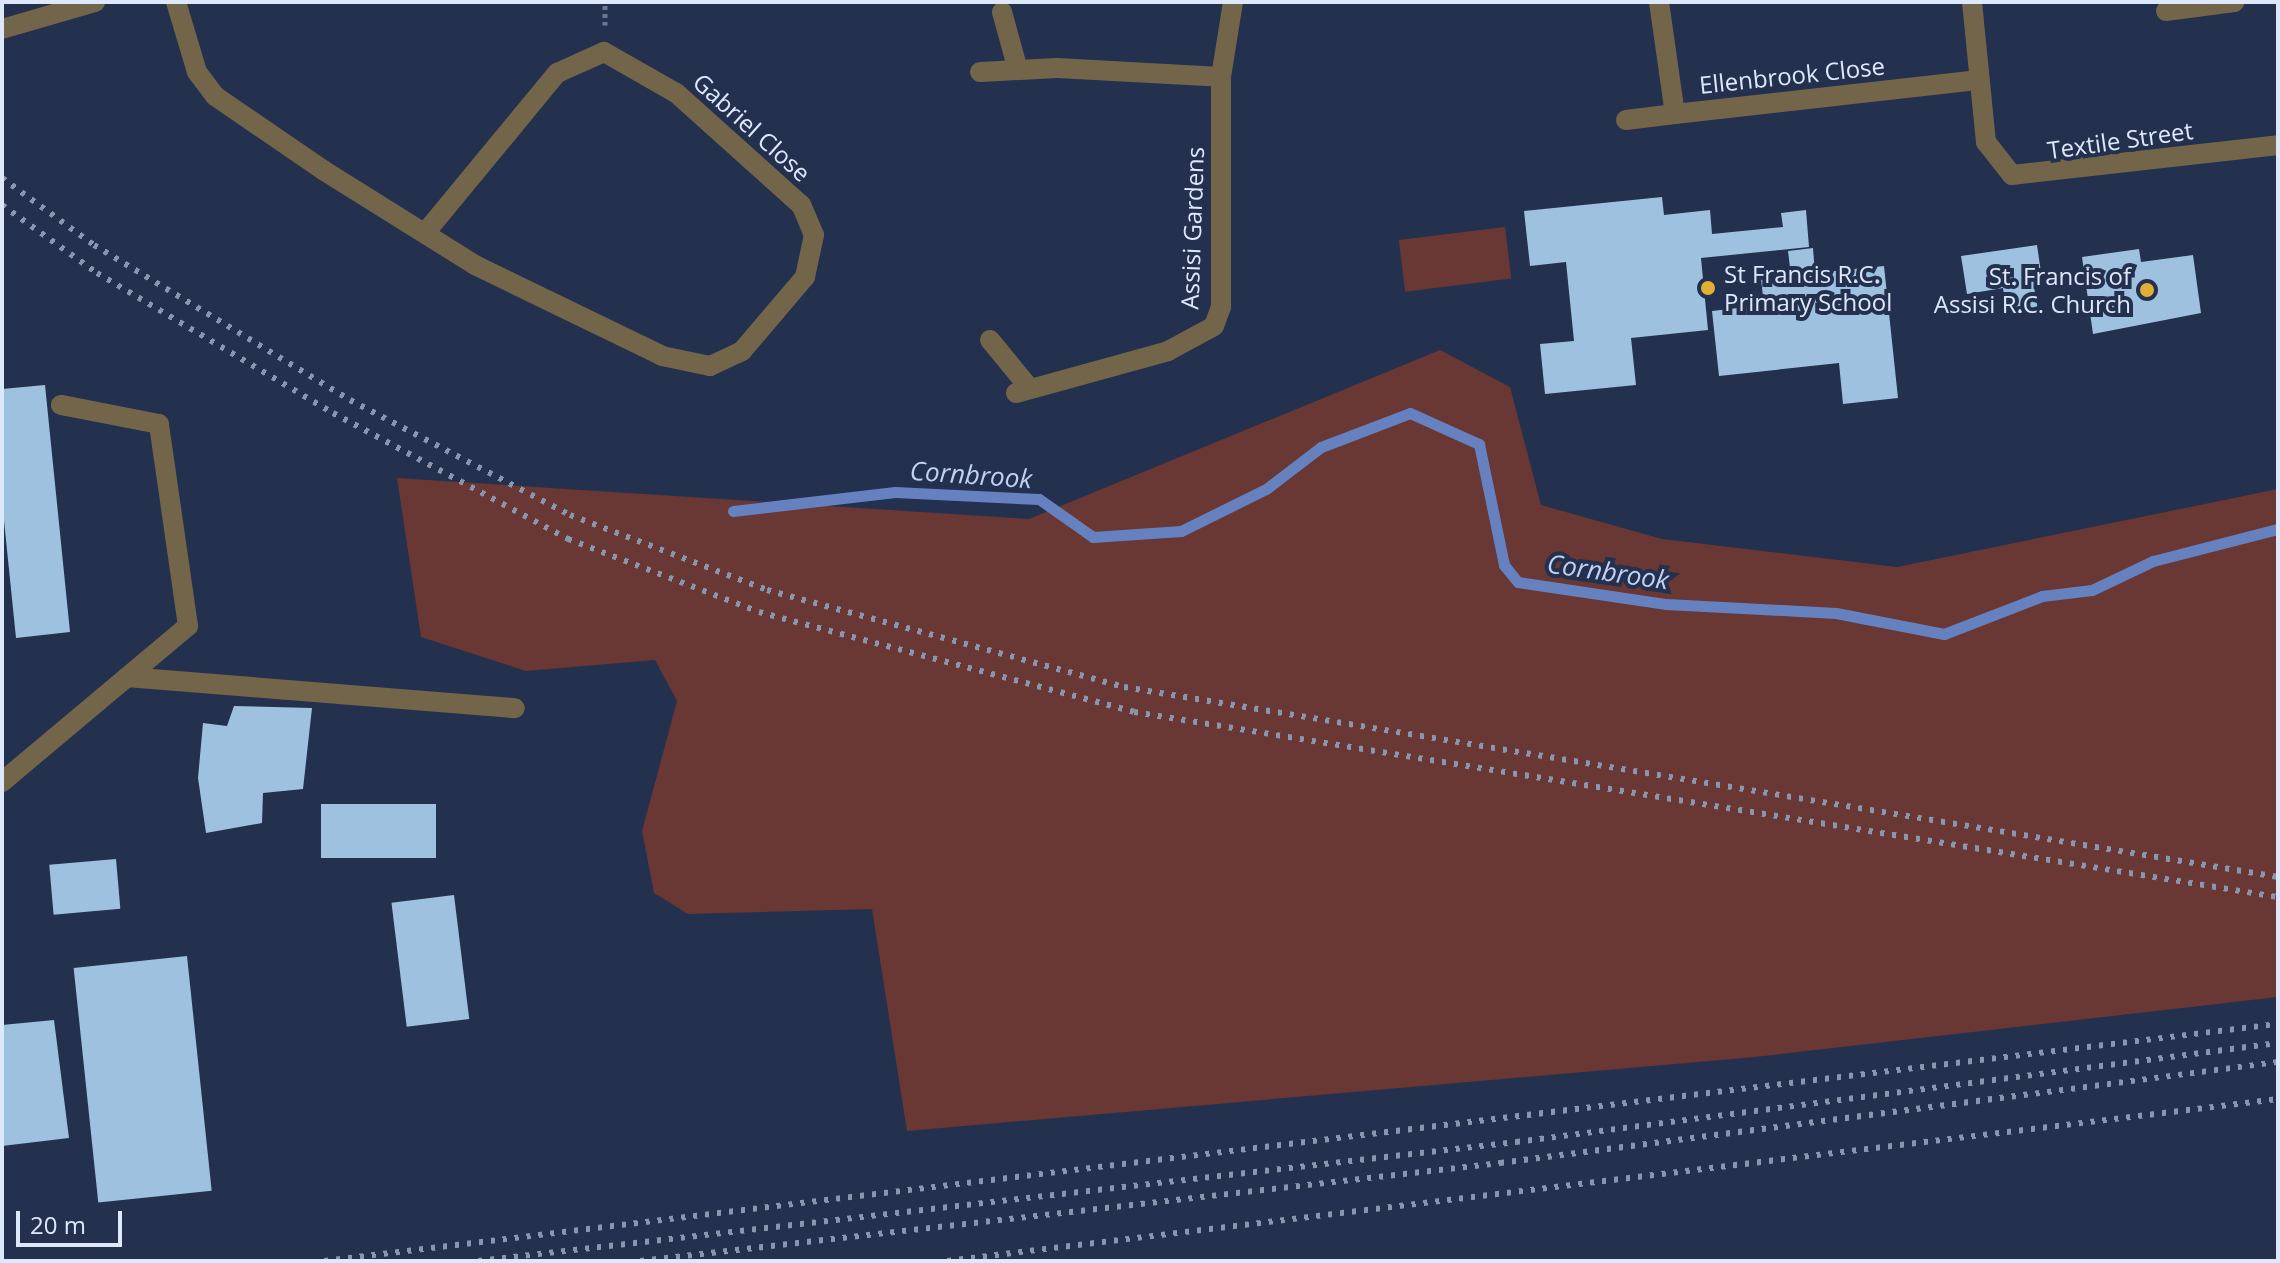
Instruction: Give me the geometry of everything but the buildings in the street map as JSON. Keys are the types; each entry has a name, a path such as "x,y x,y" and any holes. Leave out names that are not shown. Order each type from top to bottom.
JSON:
{"street":[{"path":"2,29 95,2"},
{"name":"Gabriel Close","path":"176,2 197,72 215,96 425,233 662,356 710,366 742,351 805,277 814,235 801,205 737,155 676,93 604,52 557,73 425,233"},
{"name":"Assisi Gardens","path":"990,340 1021,389 1168,351 1214,326 1221,307 1221,77 1233,2"},
{"name":"Ellenbrook Close","path":"1659,2 1675,114 1979,80"},
{"path":"1972,2 1979,80"},
{"path":"2166,11 2234,2"},
{"path":"1002,12 1018,70"},
{"path":"980,72 1018,70 1221,77"},
{"name":"Textile Street","path":"1979,80 1986,142 2012,175 2037,178 2278,145"},
{"path":"1626,120 1675,114"},
{"path":"2,782 188,626 159,424 61,405"},
{"path":"127,677 515,708"}],"shaded area":[{"path":"1505,227 1511,279 1405,292 1399,240"},
{"path":"1440,350 1510,387 1541,505 1662,539 1897,567 2278,489 2278,997 1755,1057 907,1131 872,909 688,914 654,893 642,831 677,701 655,660 526,671 421,637 397,478 1029,519"}],"waterway":[{"name":"Cornbrook","path":"733,511 895,492 1039,499 1093,537 1181,531 1266,489 1321,447 1410,413 1479,444 1504,565 1518,582 1666,604 1836,613 1944,634 2042,596 2092,590 2153,561 2278,529"}],"railway":[{"path":"2,178 94,245 350,400 570,515 767,590 1124,687 2278,877"},
{"path":"2,205 97,273 333,413 568,539 759,612 1134,712 2278,897"},
{"path":"324,1261 2278,1024"},
{"path":"478,1261 1516,1142 2278,1043"},
{"path":"640,1261 1500,1163 2278,1062"},
{"path":"947,1261 2278,1099"}],"place":[{"name":"St Francis R.C. Primary School","path":"1708,288"},
{"name":"St. Francis of Assisi R.C. Church","path":"2147,290"}]}
